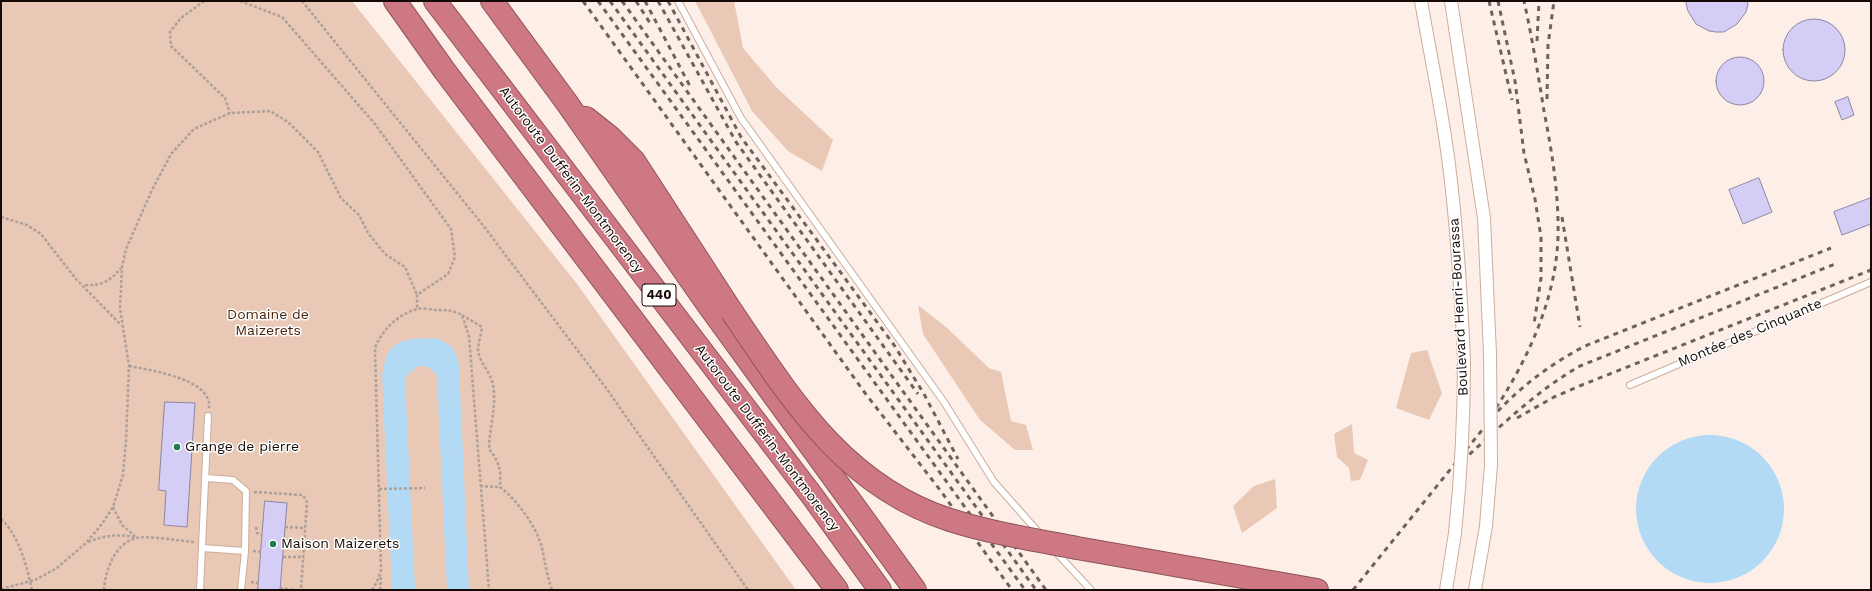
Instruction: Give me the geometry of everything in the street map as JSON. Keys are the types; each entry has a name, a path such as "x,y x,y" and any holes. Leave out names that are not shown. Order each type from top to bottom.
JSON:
{"highway":[{"path":"386,1 444,70"},
{"name":"440","path":"395,1 444,70 837,590"},
{"name":"Autoroute Dufferin-Montmorency","path":"435,1 808,491 880,590"},
{"path":"492,1 567,103 706,302 915,590"},
{"path":"567,103 610,137 634,161 732,312 807,418 844,458 886,491 912,505 950,520 985,529 1077,548 1317,590"},
{"path":"797,537 827,590"}],"street":[{"name":"Boulevard Henri-Bourassa","path":"1421,1 1448,155 1461,291 1464,360 1464,423 1461,474 1455,533 1446,590"},
{"name":"Boulevard Henri-Bourassa","path":"1451,1 1484,218 1490,354 1491,465 1486,526 1475,590"}],"lane":[{"path":"678,1 741,118 944,402 994,482 1091,590"},
{"name":"Montée des Cinquante","path":"1630,385 1871,282"},
{"path":"200,590 208,416"},
{"path":"205,478 234,480 246,491 245,551 242,590"},
{"path":"202,545 245,551"}],"path":[{"path":"204,1 181,18 170,32 171,46 226,98 230,113"},
{"path":"240,1 282,18 375,124 451,229 454,257 448,274 417,296"},
{"path":"302,1 482,224 606,388 748,590"},
{"path":"1,589 35,580 57,568 86,543 102,524 113,507 123,475 129,366 120,308 122,267 131,236 171,154 194,129 230,113 270,112 288,122 318,152 341,198 359,215 368,233 385,254 405,267 417,296 417,309"},
{"path":"1,217 27,225 41,234 76,279 84,285 122,325"},
{"path":"84,285 98,286 116,274 122,267"},
{"path":"380,590 381,570 375,348 378,339 386,328 396,320 417,309 453,310 482,327 478,350 493,385 489,449 497,460 501,473 500,487"},
{"path":"462,315 469,336 489,590"},
{"path":"129,366 167,374 187,381 206,395 210,404 208,416"},
{"path":"480,486 500,487 513,497 528,518 542,546 545,567 552,590"},
{"path":"379,489 425,488"},
{"path":"246,491 303,495 307,502 302,590"},
{"path":"113,507 122,525 137,537"},
{"path":"1,519 6,524 18,546 32,590"},
{"path":"285,527 305,528"},
{"path":"86,543 100,537 122,535 202,545"},
{"path":"104,590 107,570 112,559 128,541 137,537"},
{"path":"283,557 304,557"},
{"path":"372,590 377,582 381,570"},
{"path":"280,588 293,590"}],"green space":[{"name":"Domaine de Maizerets","path":"1,1 352,1 577,284 796,590 1,590"},
{"path":"695,1 734,1 743,48 777,88 833,140 822,171 788,151 752,111"},
{"path":"918,305 946,327 989,368 1001,372 1011,421 1026,425 1033,450 1015,450 980,420 923,334"},
{"path":"1427,350 1442,393 1429,420 1396,408 1411,353"},
{"path":"1352,424 1354,453 1368,460 1360,480 1351,481 1349,468 1337,457 1334,434"},
{"path":"1275,479 1277,508 1242,533 1233,506 1254,486"}],"water":[{"path":"436,338 446,343 455,351 459,365 469,590 447,590 437,375 428,367 418,366 405,377 415,590 392,590 382,374 388,353 397,344 403,341 416,339"},
{"path":"1710,435 1731,438 1745,444 1757,452 1767,462 1775,474 1781,488 1784,509 1781,530 1775,544 1767,556 1757,566 1745,574 1731,580 1710,583 1689,580 1675,574 1663,566 1653,556 1645,544 1639,530 1636,509 1639,488 1645,474 1653,462 1663,452 1675,444 1689,438"}],"building":[{"path":"1686,1 1747,1 1748,4 1746,12 1737,24 1724,32 1716,32 1709,31 1696,24 1688,11"},
{"path":"1814,19 1831,24 1836,28 1840,33 1845,50 1840,67 1836,72 1831,76 1814,81 1797,76 1792,72 1788,67 1783,50 1788,33 1792,28 1797,24"},
{"path":"1735,57 1745,57 1757,64 1764,76 1764,86 1757,98 1745,105 1735,105 1727,101 1720,94 1716,86 1716,76 1720,68 1727,61"},
{"path":"1848,97 1854,115 1842,120 1835,102"},
{"path":"1759,178 1772,212 1743,224 1729,190"},
{"path":"1871,198 1871,224 1842,235 1834,212"},
{"name":"Grange de pierre","path":"165,402 195,403 187,527 164,525 166,491 159,490"},
{"name":"Maison Maizerets","path":"265,501 287,503 280,590 258,590"}],"railway":[{"path":"583,1 865,393 940,490 1012,590"},
{"path":"598,1 1025,590"},
{"path":"610,1 1036,590"},
{"path":"622,1 1046,590"},
{"path":"636,1 650,23"},
{"path":"645,1 691,88"},
{"path":"658,1 736,142 918,394"},
{"path":"668,1 741,137 894,345 924,394 958,459"},
{"path":"1489,1 1512,100"},
{"path":"1498,1 1515,81 1524,153 1535,199 1541,237 1541,278 1534,324"},
{"path":"1496,408 1530,348 1539,326 1552,282 1558,237 1556,189 1552,158 1524,1"},
{"path":"1537,41 1539,1"},
{"path":"1547,99 1548,45 1554,1"},
{"path":"1562,217 1580,327"},
{"path":"1353,590 1495,414 1526,385 1548,368 1585,346 1831,248"},
{"path":"1462,461 1533,398 1580,366 1835,264"},
{"path":"1517,418 1554,397 1582,385 1871,270"}],"place":[{"name":"Grange de pierre","path":"177,447"},
{"name":"Maison Maizerets","path":"273,544"}]}
